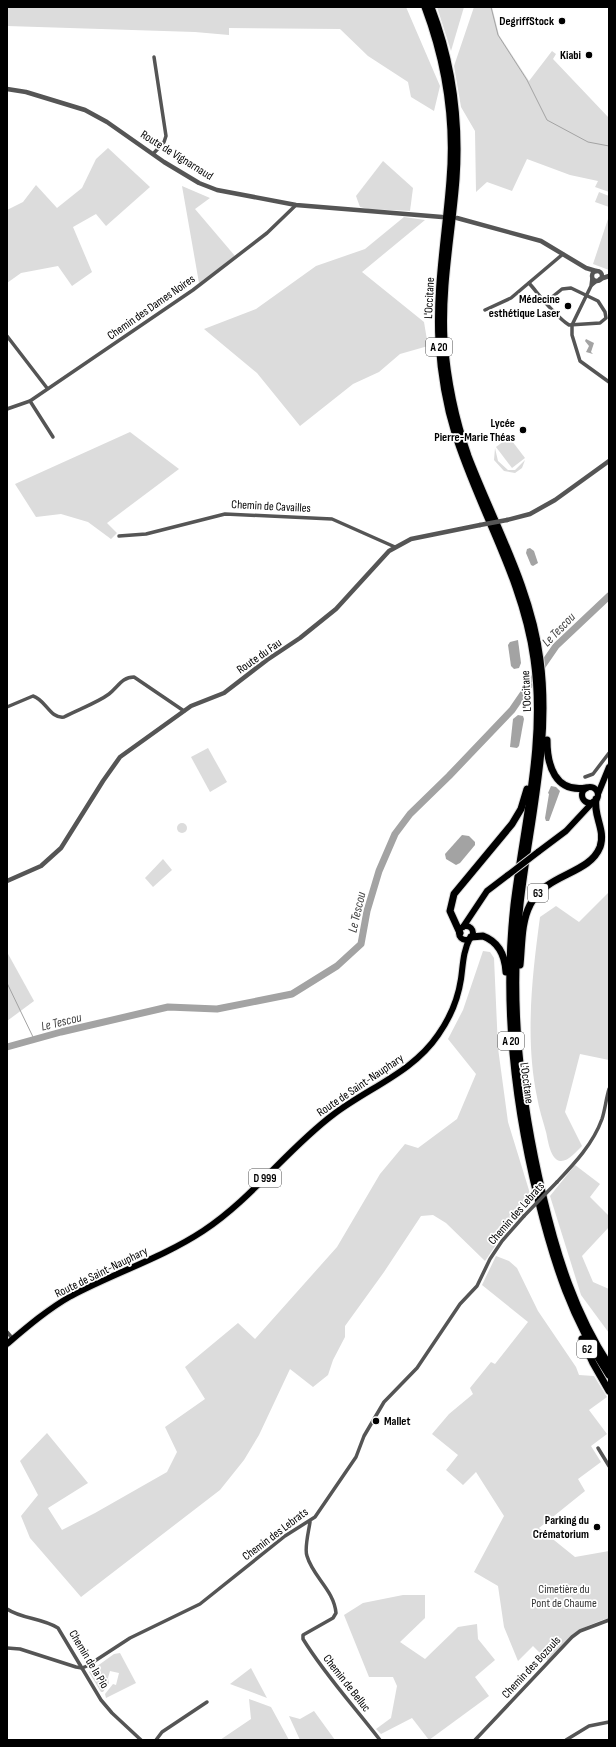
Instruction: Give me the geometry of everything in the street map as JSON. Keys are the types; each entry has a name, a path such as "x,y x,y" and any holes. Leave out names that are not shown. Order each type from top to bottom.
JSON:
{"highway":[{"name":"L'Occitane","path":"425,7 436,37 444,70 452,141 450,180 438,309 443,382 451,420 463,457 519,592 543,685 542,745 519,916 515,968 513,1017 517,1049 532,1147 558,1252 568,1286 582,1317 609,1365"},
{"name":"L'Occitane","path":"431,7 441,36 449,70 456,122 456,180 444,308 444,337 450,387 456,418 468,456 524,591 534,625 537,660 537,744 513,915 510,972 516,1084 526,1149 551,1250 570,1304 582,1331 609,1375"},
{"path":"543,697 547,756 551,770 557,778 567,785 577,789 588,788"},
{"path":"461,932 451,916 451,899 458,888 518,816 525,799 537,744"},
{"name":"63","path":"513,1017 527,912 535,896 544,887 584,865 597,852 601,844 602,833 596,809 596,798"},
{"path":"470,938 479,935 487,938 498,946 502,953 506,965 513,1017"},
{"name":"62","path":"570,1304 575,1324 609,1391"},
{"name":"62","path":"582,1317 609,1357"}],"main road":[{"path":"461,932 487,891 566,831 582,815 596,798 609,767"},
{"path":"582,815 584,807 583,791 599,783 603,779"},
{"path":"588,788 595,789 596,798"},
{"path":"583,798 587,802 596,798"},
{"path":"461,932 468,926 472,929 475,909"},
{"name":"Route de Saint-Nauphary","path":"463,957 472,929"},
{"path":"461,932 464,939 470,938"},
{"name":"Route de Saint-Nauphary","path":"7,1344 48,1311 70,1297 168,1251 204,1230 241,1202 321,1124 352,1101 413,1063 430,1047 449,1017 459,988 463,957 461,932"}],"street":[{"path":"153,154 166,139 154,57"},
{"name":"Route de Vignarnaud","path":"7,89 26,92 85,110 107,122 153,154 199,183 217,190 296,205 442,217"},
{"name":"Chemin des Dames Noires","path":"7,409 30,401 47,388 102,354 193,290 267,233 296,205"},
{"path":"457,218 541,241 586,268 609,275"},
{"path":"485,310 505,302 562,254"},
{"path":"586,268 592,277 599,280"},
{"path":"598,272 593,272 591,286 572,325 571,332 580,361 609,382"},
{"path":"598,272 599,280"},
{"path":"591,286 609,275"},
{"path":"529,283 546,302 565,322 572,325 597,324 607,321 601,304 587,295 571,288 564,287 546,302"},
{"path":"7,336 47,388"},
{"path":"30,401 53,436"},
{"name":"Route du Fau","path":"7,881 41,866 61,848 103,781 120,757 184,711 224,693 267,660 300,638 336,609 370,570 395,547 424,535 507,520 530,514 555,500 609,461"},
{"name":"Chemin de Cavailles","path":"119,536 146,534 225,514 332,519 395,547"},
{"path":"7,707 33,696 42,700 54,715 59,718 64,717 109,694 119,683 128,677 134,676 184,711"},
{"path":"585,777 593,774 609,753"},
{"name":"Chemin des Lebrats","path":"82,1668 130,1638 200,1604 285,1536 310,1522 315,1517 356,1457 364,1436 384,1402 417,1368 460,1304 477,1286 490,1259 502,1241 581,1155 598,1128 604,1113 609,1089"},
{"path":"7,1332 13,1339"},
{"path":"598,1448 609,1466"},
{"name":"Chemin de Belluc","path":"310,1522 306,1554 311,1566 330,1594 336,1613 333,1618 303,1636 316,1660 380,1740"},
{"name":"Chemin de la Pio","path":"7,1609 16,1614 48,1622 58,1628 108,1708 141,1740"},
{"name":"Chemin des Bozouls","path":"475,1740 572,1637 580,1631 609,1620"},
{"path":"7,1648 20,1649 82,1668"},
{"path":"156,1740 162,1732 206,1702"},
{"path":"566,1740 589,1726 609,1722"}],"green space":[{"path":"7,7 406,7 440,86 434,111 411,97 408,82 368,56 340,29 229,28 229,35 195,32 7,26"},
{"path":"437,7 464,7 451,51"},
{"path":"474,7 492,7 499,35 529,81 552,51 556,54 553,59 609,118 609,192 595,187 598,181 570,175 527,159 512,191 487,182 476,192 475,131 461,107 454,66"},
{"path":"108,148 150,187 106,226 96,214 73,227 92,272 72,286 58,266 21,273 7,283 7,210 23,202 36,185 57,208 82,188 96,159"},
{"path":"383,161 413,188 410,211 368,209 360,207 356,196"},
{"path":"182,186 210,198 195,209 235,256 199,283"},
{"path":"599,192 609,196 609,207 595,202"},
{"path":"609,216 609,270 593,264"},
{"path":"404,217 425,220 362,272 424,322 428,346 400,354 379,372 353,384 300,426 257,373 204,329 256,309 316,266 365,249"},
{"path":"130,432 179,469 107,523 117,533 111,539 88,522 61,514 36,517 15,484"},
{"path":"509,437 525,458 512,468 496,447"},
{"path":"495,448 498,461 508,470 515,470 525,460 522,468 515,473 504,471 494,460"},
{"path":"208,748 227,782 210,792 191,757"},
{"path":"180,823 184,823 186,824 186,832 180,833 177,830 177,826"},
{"path":"163,859 172,870 153,887 145,878"},
{"path":"609,892 609,1060 580,1054 565,1112 582,1146 569,1158 560,1161 554,1157 549,1144 538,1101 531,1053 532,985 540,917 556,906 579,922"},
{"path":"483,951 490,952 494,958 498,1048 508,1122 532,1200 510,1224 485,1261 446,1223 433,1215 421,1216 384,1272 345,1326 345,1337 333,1360 328,1375 313,1387 290,1369 259,1435 244,1460 220,1490 81,1597 30,1538 21,1516 38,1495 20,1461 47,1433 88,1483 48,1508 62,1530 167,1472 177,1452 165,1427 205,1399 185,1367 238,1323 255,1339 337,1247 380,1174 405,1144 418,1148 457,1119 476,1074 448,1039 463,1010"},
{"path":"7,952 34,1001 7,1021"},
{"path":"575,1165 600,1184 590,1197 609,1216 609,1227 582,1256 593,1282 609,1289 609,1333 581,1295 550,1196"},
{"name":"Cimetière du Pont de Chaume","path":"496,1256 509,1261 517,1268 538,1311 576,1367 579,1375 594,1376 607,1397 589,1410 607,1434 591,1446 601,1462 578,1479 585,1491 539,1528 575,1557 609,1551 609,1618 574,1634 548,1661 533,1646 518,1661 504,1627 498,1586 474,1572 504,1516 476,1472 463,1485 446,1470 458,1455 432,1434 449,1414 473,1394 470,1388 491,1362 495,1364 528,1322 482,1285"},
{"path":"403,1595 425,1595 425,1618 400,1642 425,1659 458,1627 477,1624 478,1639 495,1660 475,1677 489,1696 429,1740 412,1718 381,1734 376,1729 391,1718 397,1686 393,1677 369,1677 344,1615 363,1603"},
{"path":"120,1653 136,1683 106,1698 105,1694 113,1684 116,1685 119,1673 110,1671 108,1678 109,1683 103,1692 101,1692 89,1672 114,1654"},
{"path":"251,1668 267,1698 230,1684"},
{"path":"249,1699 271,1707 289,1740 220,1740 251,1719"},
{"path":"314,1711 335,1740 300,1740 289,1716 300,1719"}],"shaded area":[{"path":"586,339 594,343 591,352 593,354 586,352 589,346 585,341"},
{"path":"530,548 534,551 538,563 533,566 531,565 526,553 527,549"},
{"path":"518,640 521,663 519,668 514,669 511,666 508,645 510,642"},
{"path":"518,715 523,716 524,719 519,746 517,748 510,747 513,719"},
{"path":"551,786 556,787 560,791 549,821 546,821 545,818 548,793"},
{"path":"462,835 469,836 475,842 475,845 460,863 456,865 446,859 445,854"}],"waterway":[{"path":"491,7 498,35 527,80 547,120 588,142 609,146"},
{"name":"Le Tescou","path":"7,1047 61,1032 168,1007 217,1009 292,994 337,966 361,944 367,911 379,871 395,834 410,814 449,776 512,710 556,646 609,596"},
{"path":"7,983 34,1039"}],"place":[{"name":"DegriffStock","path":"562,21"},
{"name":"Kiabi","path":"589,55"},
{"name":"Médecine esthétique Laser","path":"568,306"},
{"name":"Lycée Pierre-Marie Théas","path":"523,430"},
{"name":"Mallet","path":"376,1421"},
{"name":"Parking du Crématorium","path":"597,1527"}]}
